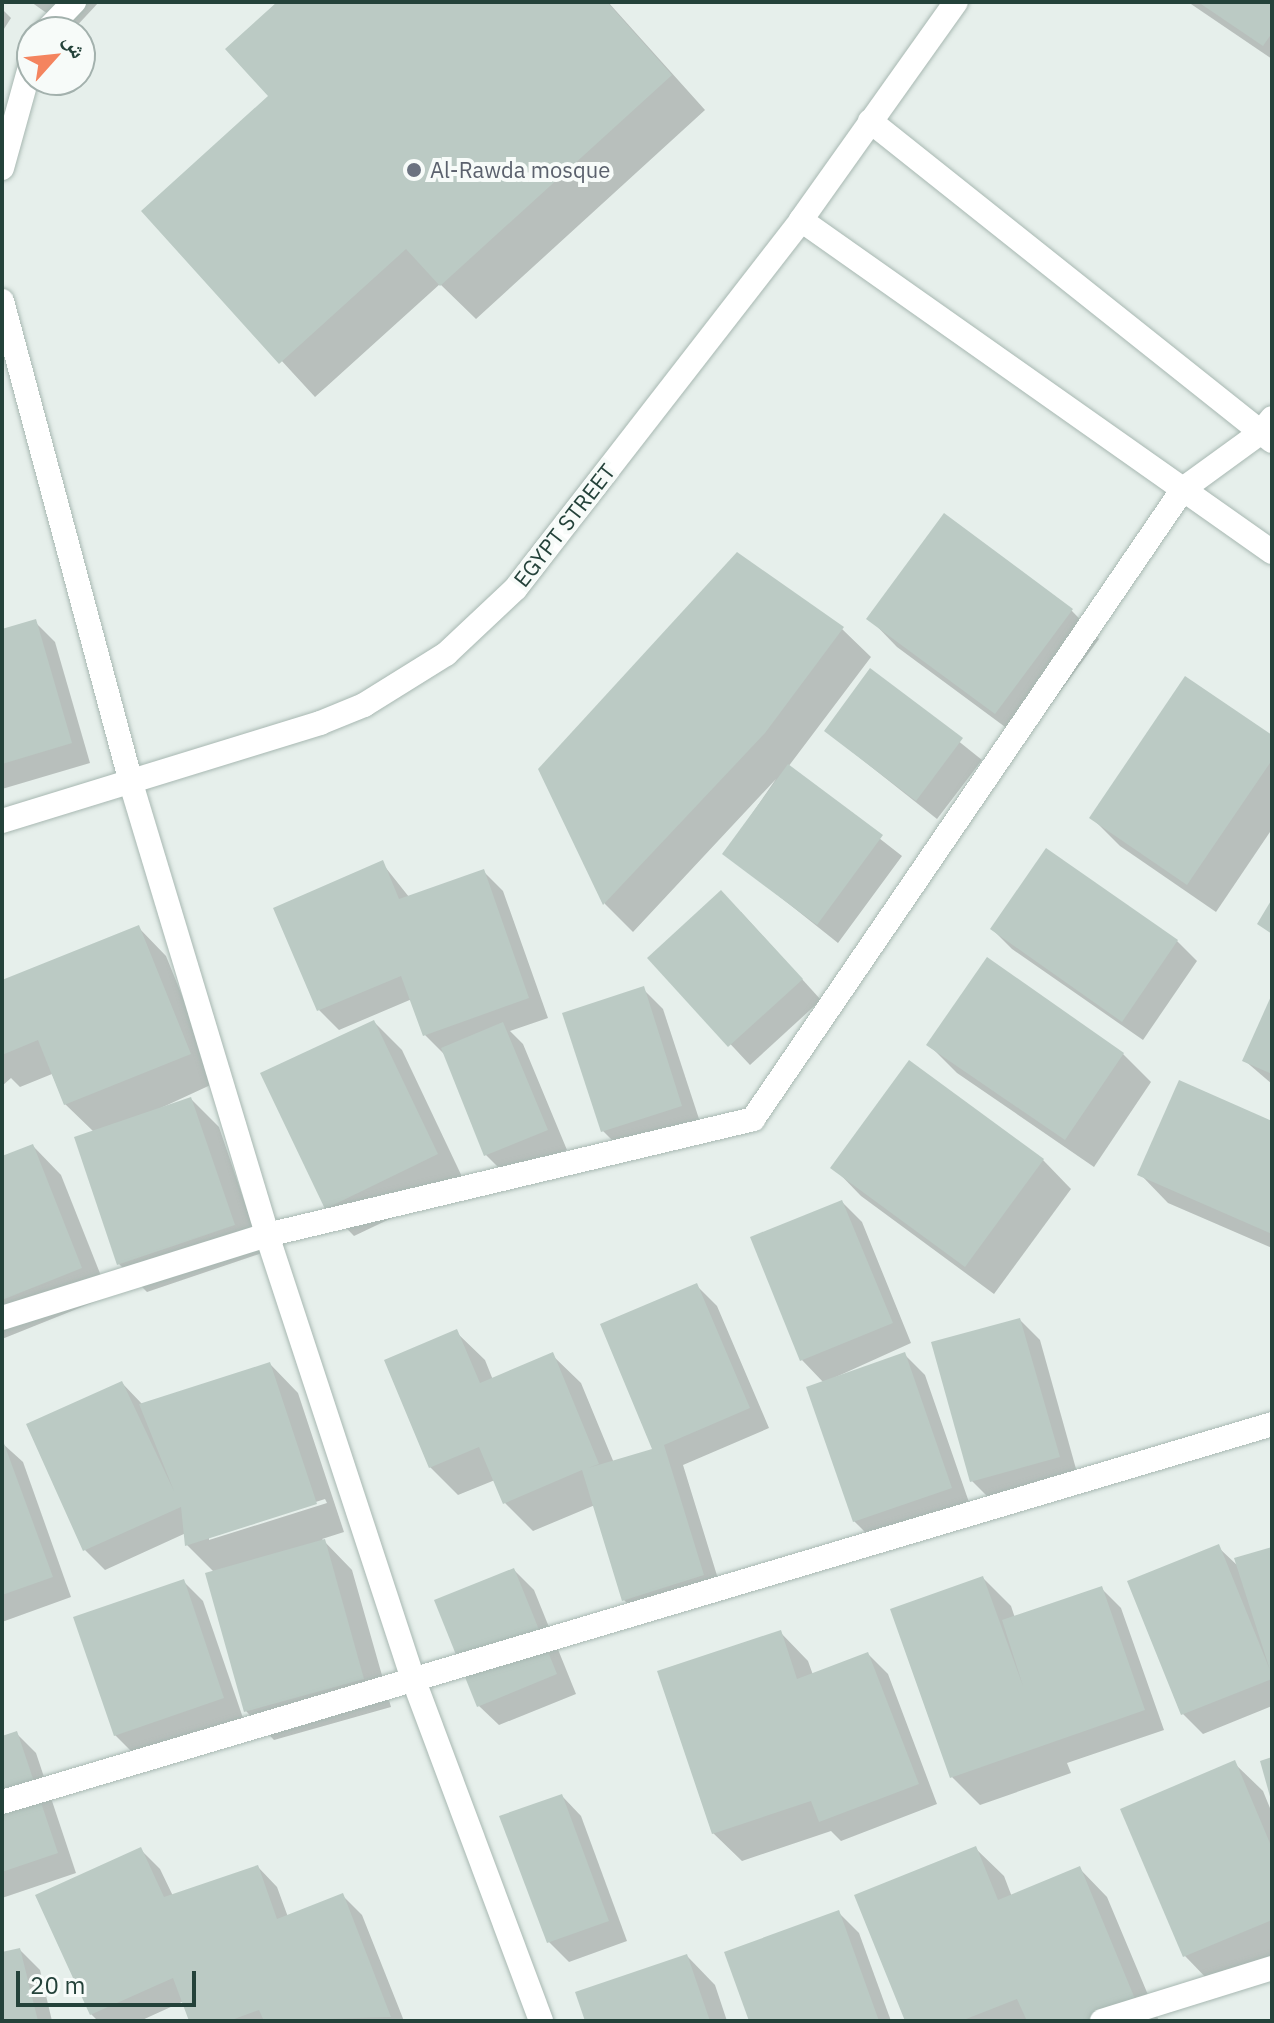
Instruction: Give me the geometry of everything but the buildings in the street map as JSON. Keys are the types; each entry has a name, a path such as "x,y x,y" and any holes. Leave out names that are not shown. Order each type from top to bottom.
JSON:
{"street":[{"name":"EGYPT STREET","path":"2,821 320,723 364,705 446,654 516,588 801,220 956,2"},
{"path":"2,168 22,96"},
{"path":"2,1318 267,1235 753,1119 1183,489 1268,431 870,121"},
{"path":"801,220 1272,552"},
{"path":"2,301 130,780 267,1235 414,1681 541,2021"},
{"path":"2,1802 1272,1424"},
{"path":"1102,2021 1272,1968"}],"place":[{"name":"Al-Rawda mosque","path":"414,170"}]}
